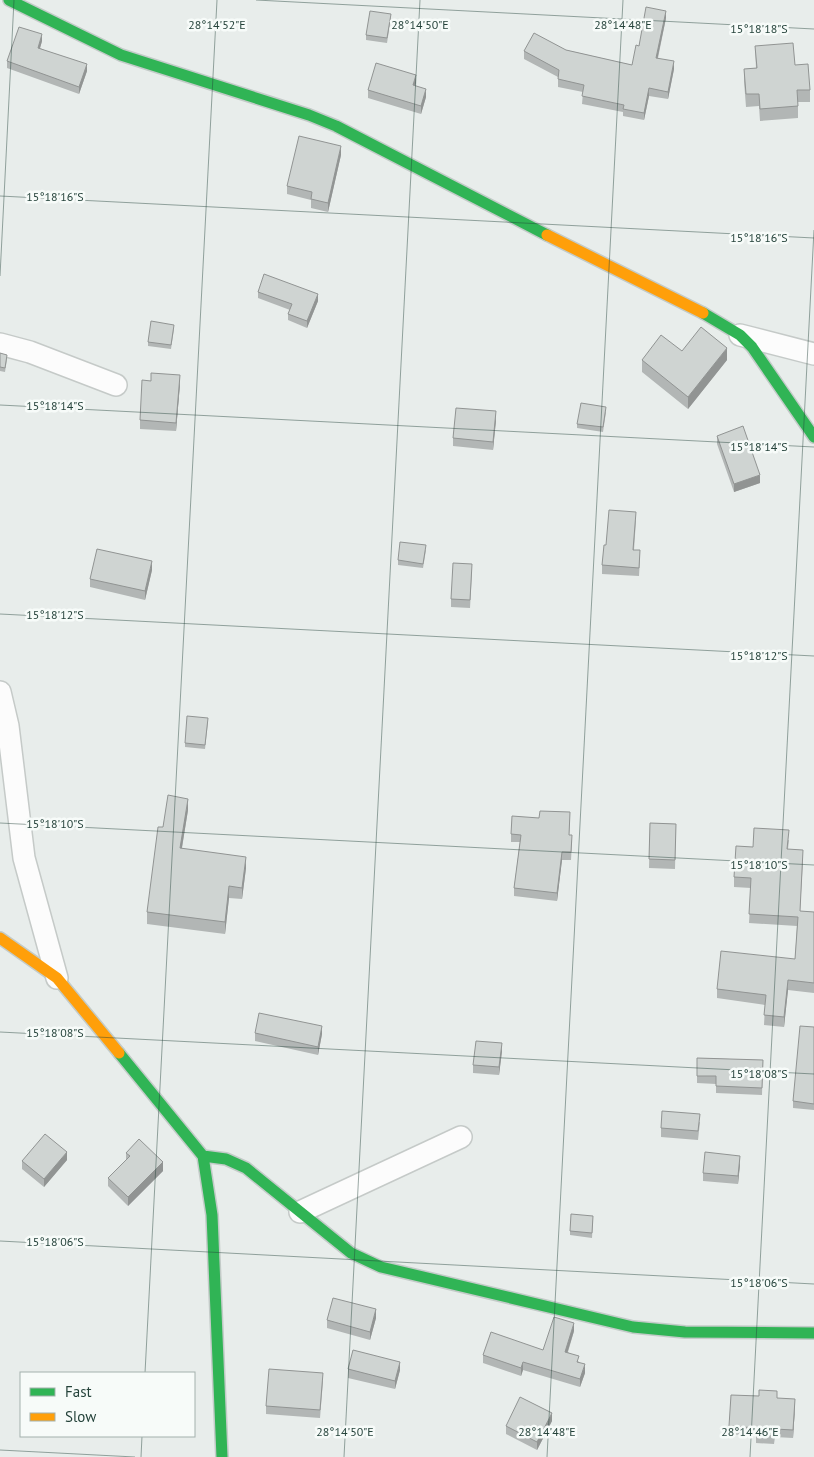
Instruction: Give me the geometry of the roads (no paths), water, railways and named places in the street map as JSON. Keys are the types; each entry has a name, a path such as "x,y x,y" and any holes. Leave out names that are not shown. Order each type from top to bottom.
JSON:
{"street":[{"path":"8,0 136,61 309,115 336,126 546,235 718,320 740,335 766,366 814,437"},
{"path":"740,335 814,354"},
{"path":"0,344 30,352 116,385"},
{"path":"0,692 8,726 24,858 57,978"},
{"path":"0,938 57,978 203,1156 212,1215 222,1457"},
{"path":"300,1212 461,1137"},
{"path":"203,1156 226,1159 246,1168 351,1253 381,1267 633,1327 685,1332 814,1333"}]}
